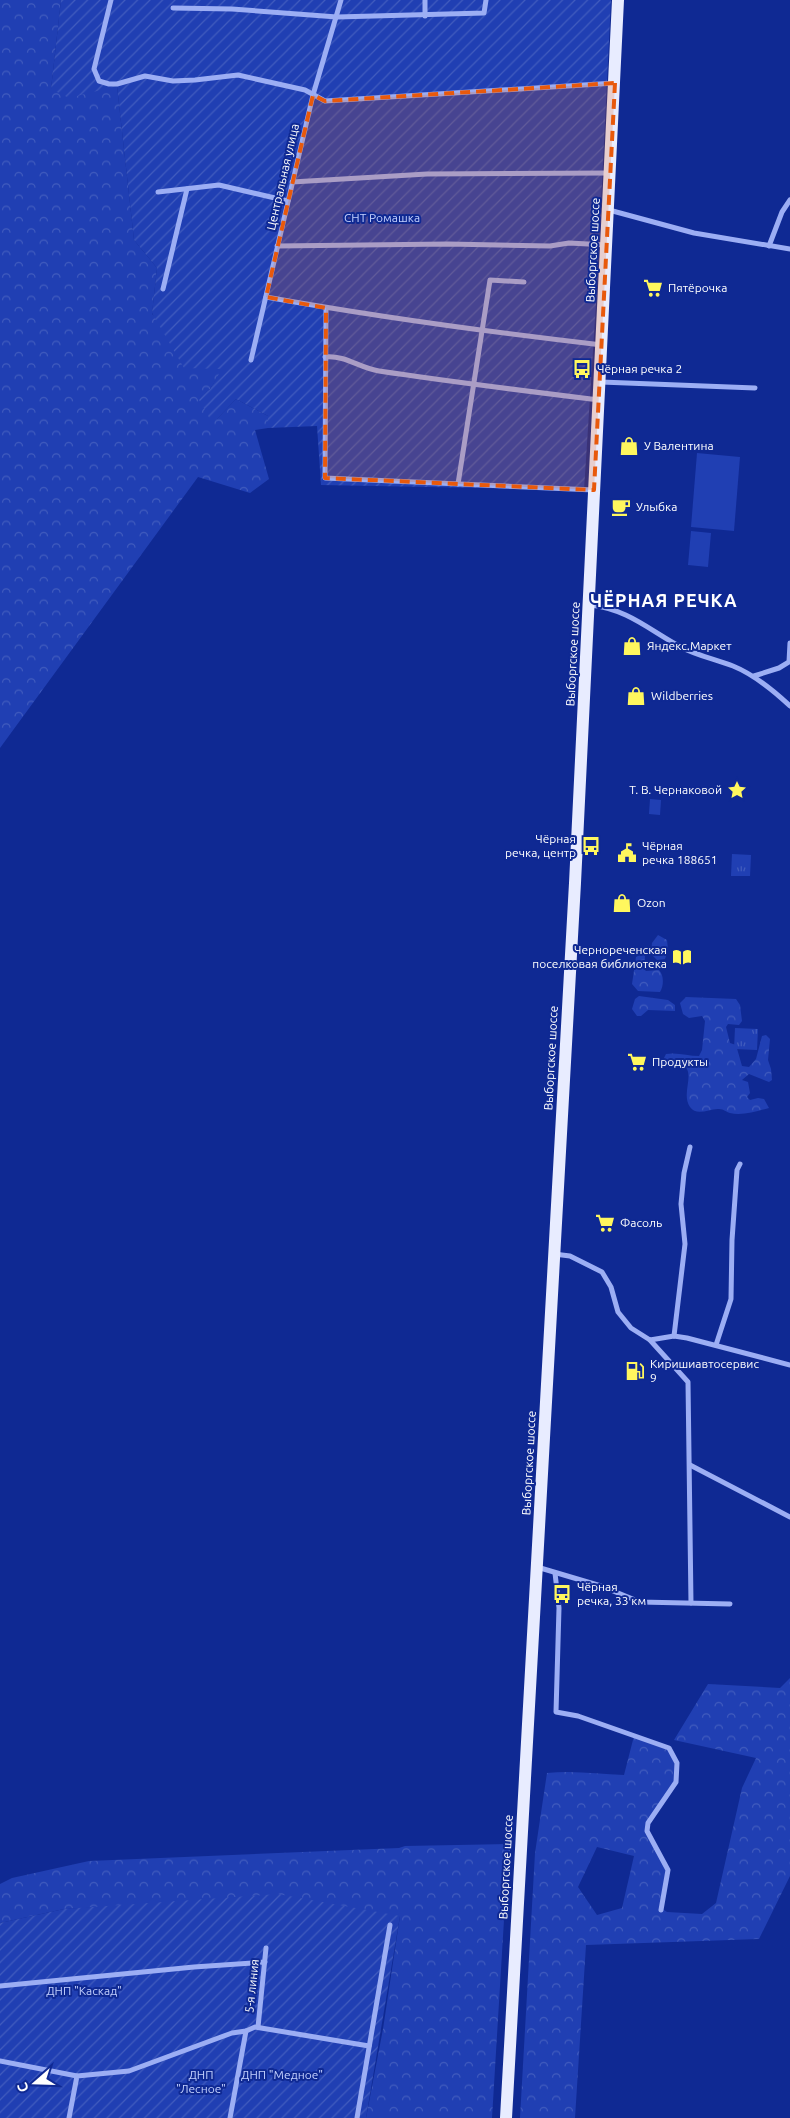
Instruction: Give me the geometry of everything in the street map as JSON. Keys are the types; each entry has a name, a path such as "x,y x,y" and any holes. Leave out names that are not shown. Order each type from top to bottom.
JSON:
{"main road":[{"name":"Выборгское шоссе","path":"506,2118 601,382 618,0"}],"street":[{"path":"110,0 94,69 99,81 109,84 117,84 145,76 173,80 195,80 238,75 305,90 325,102 615,83"},
{"name":"Центральная улица","path":"251,360 313,95 341,0"},
{"path":"424,16 425,0"},
{"path":"173,8 232,9 337,17 424,16 484,13 486,0"},
{"path":"292,182 427,174 610,173"},
{"path":"158,192 218,185 288,201"},
{"path":"163,289 187,189"},
{"path":"769,246 782,212 790,200"},
{"path":"608,210 694,233 790,249"},
{"path":"278,246 448,244 550,246 569,243 607,245"},
{"path":"458,484 490,280 524,282"},
{"path":"266,297 326,308 482,331 602,345"},
{"path":"326,308 325,478 594,490"},
{"path":"325,357 338,356 371,370 474,386 600,400"},
{"path":"601,382 754,388"},
{"path":"589,605 603,607 628,615 680,647 754,676 790,706"},
{"path":"754,676 779,668 789,662 790,644"},
{"path":"674,1336 685,1244 681,1204 684,1173 690,1147"},
{"path":"716,1345 731,1299 732,1240 737,1170 740,1164"},
{"path":"554,1254 570,1256 602,1272 611,1287 618,1312 631,1328 650,1340 688,1382 691,1603"},
{"path":"650,1340 674,1336 790,1365"},
{"path":"690,1465 790,1517"},
{"path":"537,1567 601,1586 640,1602 730,1604"},
{"path":"555,1572 559,1608 556,1712 578,1716 669,1748 678,1763 676,1782 648,1823 647,1831 668,1870 660,1910"},
{"path":"357,2118 390,1925"},
{"name":"5-я линия","path":"258,2027 266,1948"},
{"path":"0,1986 265,1962"},
{"path":"0,2061 77,2076 129,2071 232,2033 246,2031 255,2026 369,2046"},
{"path":"230,2118 246,2031"},
{"path":"69,2118 77,2076"}],"highlighted area":[{"path":"615,83 594,490 325,478 326,308 266,297 313,95 325,101"}],"green space":[{"path":"0,0 61,0 51,89 117,86 134,240 157,268 152,314 223,369 210,389 199,398 217,419 236,399 268,416 268,428 255,430 269,479 250,493 198,477 0,748"},
{"name":"СНТ Ромашка","path":"61,0 611,0 596,304 584,490 321,485 317,426 268,428 268,416 236,399 217,419 211,421 198,398 210,389 222,369 184,368 152,313 157,268 134,240 117,86 69,98 51,89"},
{"path":"697,453 740,457 734,531 691,527"},
{"path":"691,531 711,533 708,567 688,565"},
{"path":"650,799 661,800 660,815 649,814"},
{"path":"732,854 751,855 750,876 731,876"},
{"path":"658,935 667,940 668,950 665,959 657,960 651,954 652,943"},
{"path":"642,954 645,956 644,969 646,971 659,970 661,972 663,981 660,992 638,991 632,984 636,957"},
{"path":"639,996 668,1000 675,1005 675,1011 648,1010 641,1016 637,1016 632,1009 635,999"},
{"path":"686,997 736,999 740,1005 742,1021 739,1025 728,1024 726,1027 730,1043 736,1045 742,1066 749,1067 756,1059 762,1036 766,1035 770,1039 768,1060 772,1080 769,1082 749,1074 742,1080 748,1082 750,1093 747,1097 750,1100 764,1099 769,1108 739,1114 730,1113 722,1109 700,1112 690,1107 687,1100 688,1072 685,1066 666,1061 664,1058 666,1054 699,1056 702,1050 705,1021 702,1016 689,1018 683,1014 680,1003"},
{"path":"735,1028 758,1029 757,1050 734,1049"},
{"path":"790,1678 790,1876 759,1939 586,1945 575,2118 520,2118 535,1853 547,1773 576,1772 624,1775 634,1736 669,1748 677,1763 676,1782 648,1823 647,1831 668,1870 661,1908 667,1912 702,1914 716,1903 742,1788 756,1758 674,1740 708,1684 780,1688","holes":["597,1847 634,1856 622,1908 597,1915 578,1887"]},
{"path":"511,1844 507,1870 492,2118 366,2118 383,2029 400,1916 146,1905 64,1909 0,1923 0,1884 12,1878 89,1861 399,1848 405,1846"},
{"name":"ДНП \"Каскад\"","path":"278,1894 400,1916 366,2118 0,2118 0,1923 64,1909"}],"place":[{"name":"Пятёрочка","path":"653,288"},
{"name":"Чёрная речка 2","path":"582,369"},
{"name":"У Валентина","path":"629,446"},
{"name":"Улыбка","path":"621,507"},
{"name":"Яндекс.Маркет","path":"632,646"},
{"name":"Wildberries","path":"636,696"},
{"name":"Т. В. Чернаковой","path":"737,790"},
{"name":"Чёрная речка, центр","path":"591,846"},
{"name":"Чёрная речка 188651","path":"627,853"},
{"name":"Ozon","path":"622,903"},
{"name":"Чернореченская поселковая библиотека","path":"682,957"},
{"name":"Продукты","path":"637,1062"},
{"name":"Фасоль","path":"605,1223"},
{"name":"Киришиавтосервис 9","path":"635,1371"},
{"name":"Чёрная речка, 33 км","path":"562,1594"}],"district":[{"name":"ЧЁРНАЯ РЕЧКА","path":"664,601"}],"park label":[{"name":"ДНП \"Медное\"","path":"282,2075"},
{"name":"ДНП \"Лесное\"","path":"201,2082"}]}
